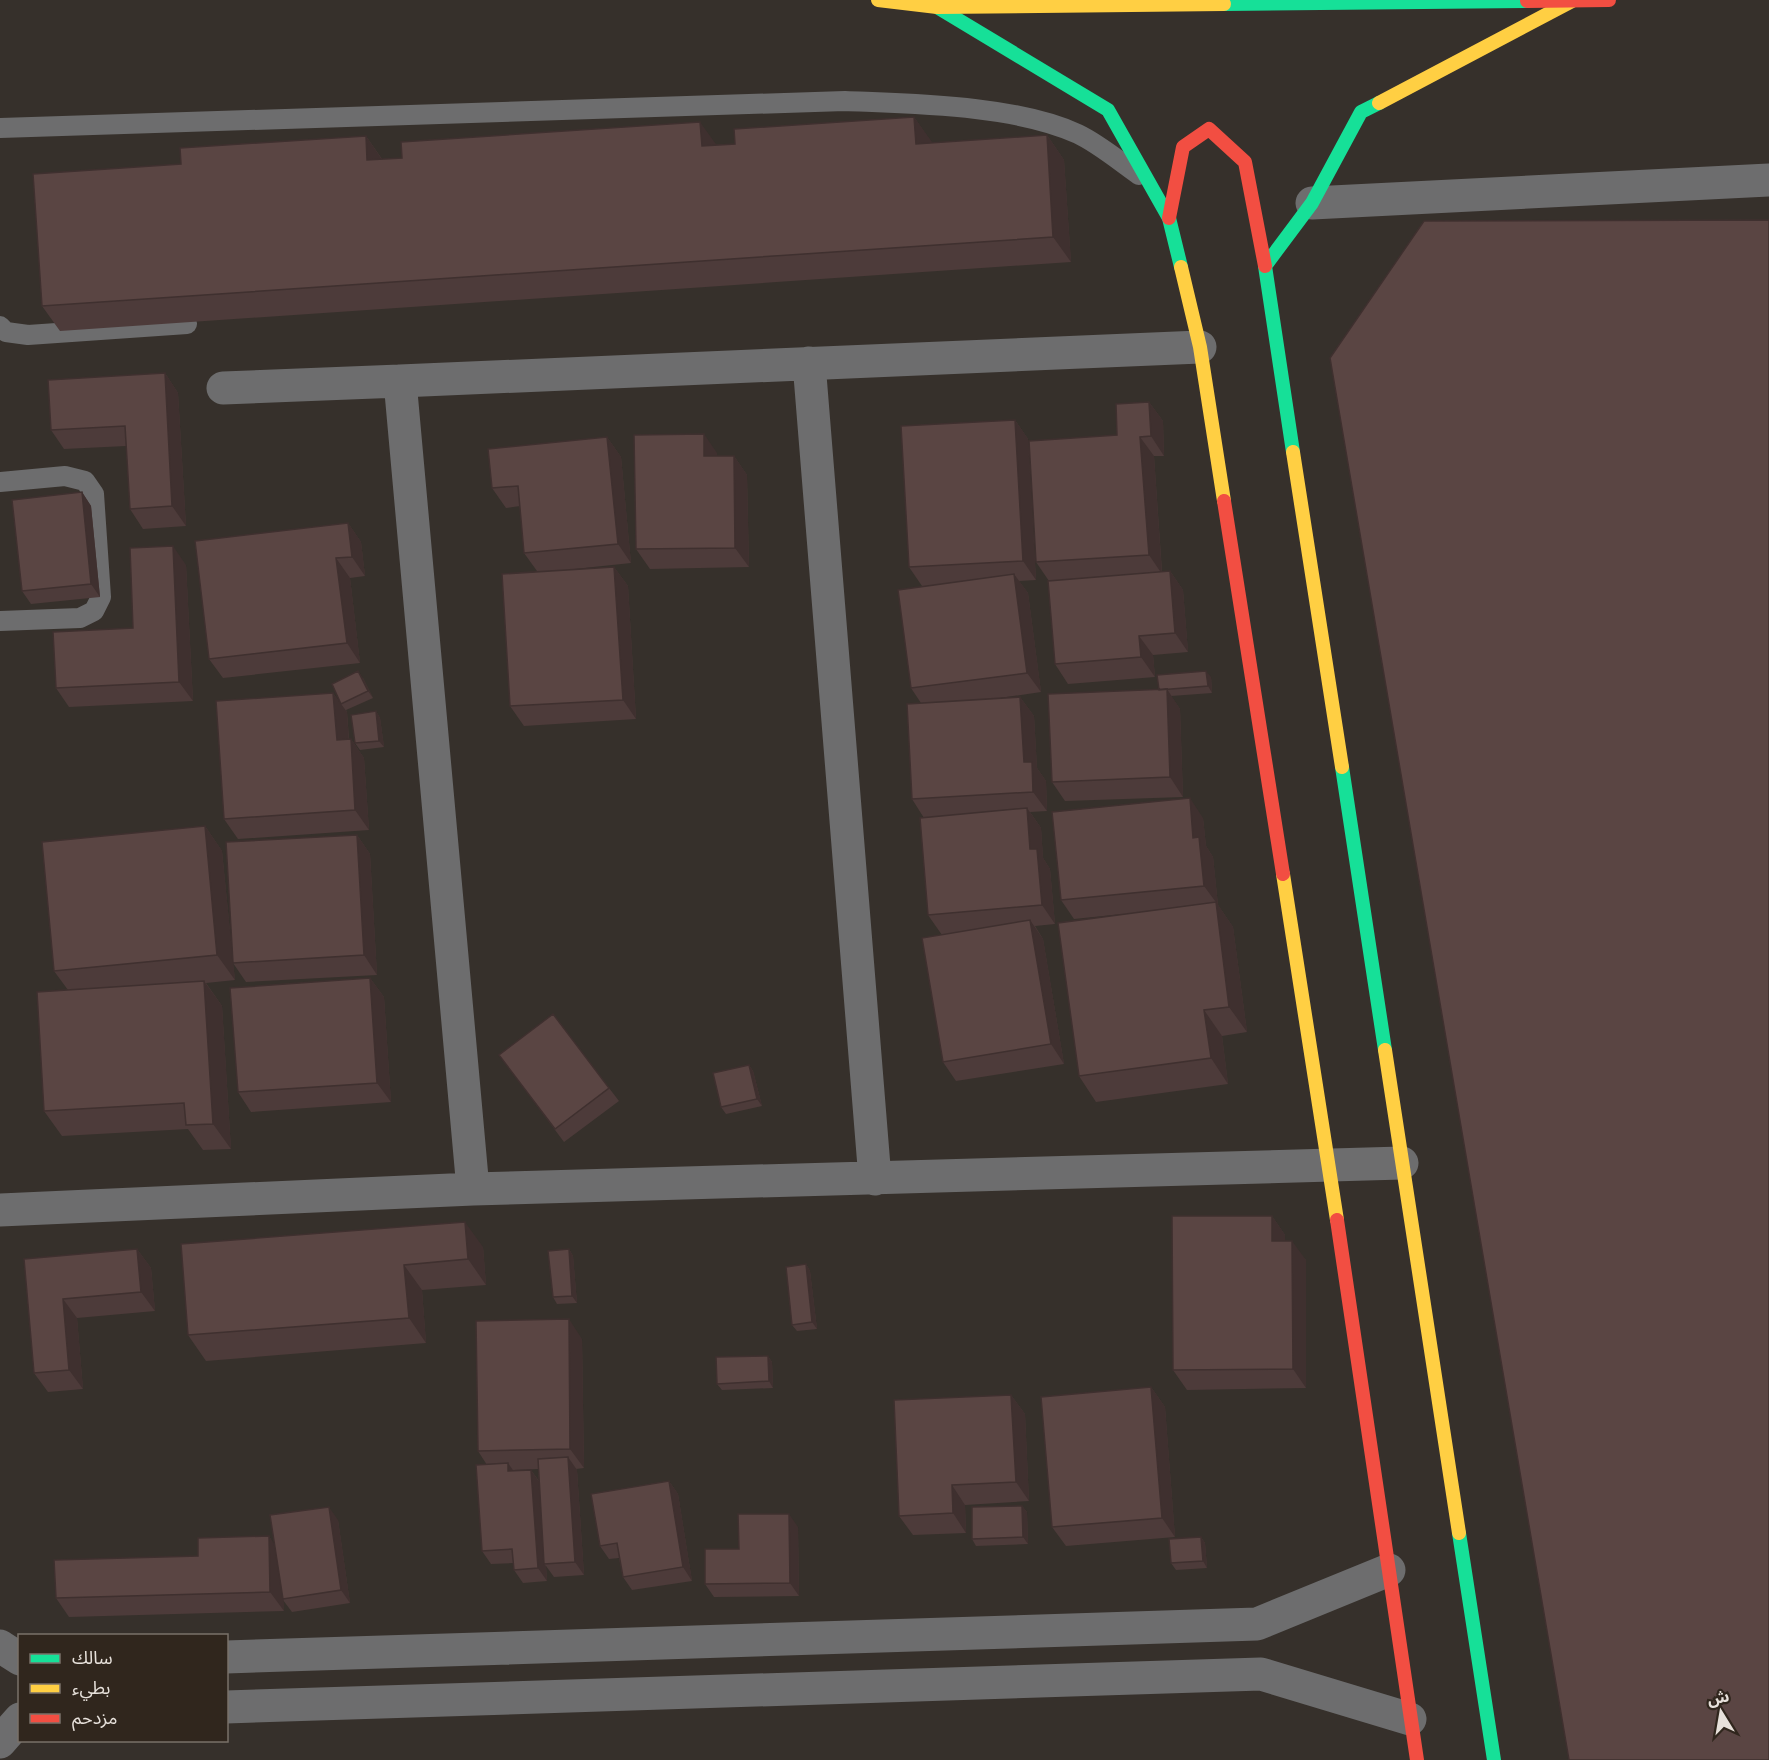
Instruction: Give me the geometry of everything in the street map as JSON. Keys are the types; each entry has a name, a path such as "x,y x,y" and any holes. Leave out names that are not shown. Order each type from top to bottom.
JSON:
{"street":[{"path":"878,0 937,7 1609,0"},
{"path":"1265,266 1312,203 1361,112 1572,1"},
{"path":"937,7 1108,110 1169,218 1200,347 1329,1167 1417,1760"},
{"path":"1169,218 1183,147 1209,129 1245,162 1265,266 1494,1760"},
{"path":"1312,203 1769,180"},
{"path":"223,388 1200,347"},
{"path":"809,363 875,1179"},
{"path":"400,381 473,1189"},
{"path":"0,1210 473,1189 1329,1167 1402,1163"},
{"path":"228,1657 1257,1624 1389,1570"},
{"path":"0,1646 18,1658"},
{"path":"228,1707 1261,1674 1410,1719"},
{"path":"0,1742 18,1721"}],"lane":[{"path":"1,132 846,101 944,106 1028,118 1078,134 1149,182"},
{"path":"0,326 6,332 28,335 187,324"},
{"path":"0,482 64,476 85,481 94,494 100,597 94,611 80,618 0,621"}],"building":[{"path":"914,117 916,144 1047,135 1053,237 42,306 33,174 181,164 180,148 366,136 367,160 402,158 401,142 700,122 702,146 735,144 734,129"},
{"path":"1769,220 1769,1760 1569,1760 1330,358 1424,221"},
{"path":"165,373 172,506 130,509 125,426 51,430 48,380"},
{"path":"1149,402 1151,436 1140,437 1149,555 1036,562 1029,441 1117,435 1116,404"},
{"path":"1015,420 1023,561 909,567 901,426"},
{"path":"704,434 704,456 734,456 735,548 636,549 634,435"},
{"path":"607,437 618,544 524,553 518,486 492,488 488,449"},
{"path":"82,492 91,584 22,591 12,500"},
{"path":"348,523 352,557 336,558 347,643 209,659 195,541"},
{"path":"173,546 179,682 56,688 53,632 133,628 130,548"},
{"path":"614,567 623,700 510,706 502,574"},
{"path":"1170,571 1175,633 1139,636 1141,657 1055,664 1048,581"},
{"path":"1014,574 1027,673 911,688 898,590"},
{"path":"358,671 368,691 341,704 332,684"},
{"path":"1206,671 1208,686 1159,690 1157,675"},
{"path":"1167,689 1170,777 1052,782 1048,694"},
{"path":"333,693 337,740 351,739 355,810 224,819 216,701"},
{"path":"1020,697 1024,762 1032,762 1033,792 912,799 907,704"},
{"path":"376,711 379,741 355,743 351,715"},
{"path":"1190,798 1193,838 1199,837 1204,886 1061,900 1052,812"},
{"path":"1027,808 1030,849 1037,849 1042,905 928,915 920,818"},
{"path":"205,826 217,955 54,971 42,842"},
{"path":"357,835 364,955 233,963 226,842"},
{"path":"1216,902 1229,1007 1204,1010 1211,1058 1079,1076 1058,923"},
{"path":"1030,920 1051,1044 943,1062 922,938"},
{"path":"370,978 377,1083 238,1092 230,988"},
{"path":"204,981 213,1124 186,1125 184,1103 44,1111 37,992"},
{"path":"553,1014 609,1088 555,1129 499,1055"},
{"path":"749,1065 757,1099 721,1107 713,1073"},
{"path":"1172,1216 1272,1216 1272,1241 1292,1241 1293,1369 1173,1370"},
{"path":"465,1222 468,1259 404,1265 409,1318 188,1335 181,1244"},
{"path":"137,1249 141,1292 63,1299 69,1370 34,1373 24,1259"},
{"path":"569,1249 572,1296 553,1297 548,1251"},
{"path":"806,1264 812,1322 792,1325 786,1267"},
{"path":"569,1319 570,1449 478,1451 476,1321"},
{"path":"768,1356 769,1381 717,1384 716,1357"},
{"path":"1151,1387 1162,1518 1052,1527 1041,1397"},
{"path":"1011,1395 1016,1482 952,1485 953,1513 899,1516 894,1400"},
{"path":"568,1457 575,1562 544,1564 538,1459"},
{"path":"508,1463 508,1471 531,1470 538,1568 514,1570 512,1549 482,1551 476,1465"},
{"path":"669,1481 683,1567 623,1577 617,1543 600,1546 591,1494"},
{"path":"1022,1506 1023,1537 972,1539 972,1507"},
{"path":"329,1507 341,1590 283,1599 270,1515"},
{"path":"738,1514 789,1514 790,1583 705,1584 705,1549 739,1549"},
{"path":"269,1536 270,1592 56,1598 54,1560 198,1556 198,1538"},
{"path":"1201,1537 1203,1561 1171,1563 1169,1539"}],"traffic: fast":[{"path":"1224,4 1527,1"},
{"path":"937,7 1108,110 1169,218 1181,267"},
{"path":"1293,452 1265,266 1312,203 1361,112 1379,103"},
{"path":"1342,767 1385,1050"},
{"path":"1459,1533 1494,1760"}],"traffic: slow":[{"path":"878,0 937,7 1224,4"},
{"path":"1379,103 1572,1"},
{"path":"1181,267 1200,347 1224,501"},
{"path":"1293,452 1342,767"},
{"path":"1283,874 1337,1220"},
{"path":"1385,1050 1459,1533"}],"traffic: jam":[{"path":"1527,1 1609,0"},
{"path":"1169,218 1183,147 1209,129 1245,162 1265,266"},
{"path":"1224,501 1283,874"},
{"path":"1337,1220 1417,1760"}]}
